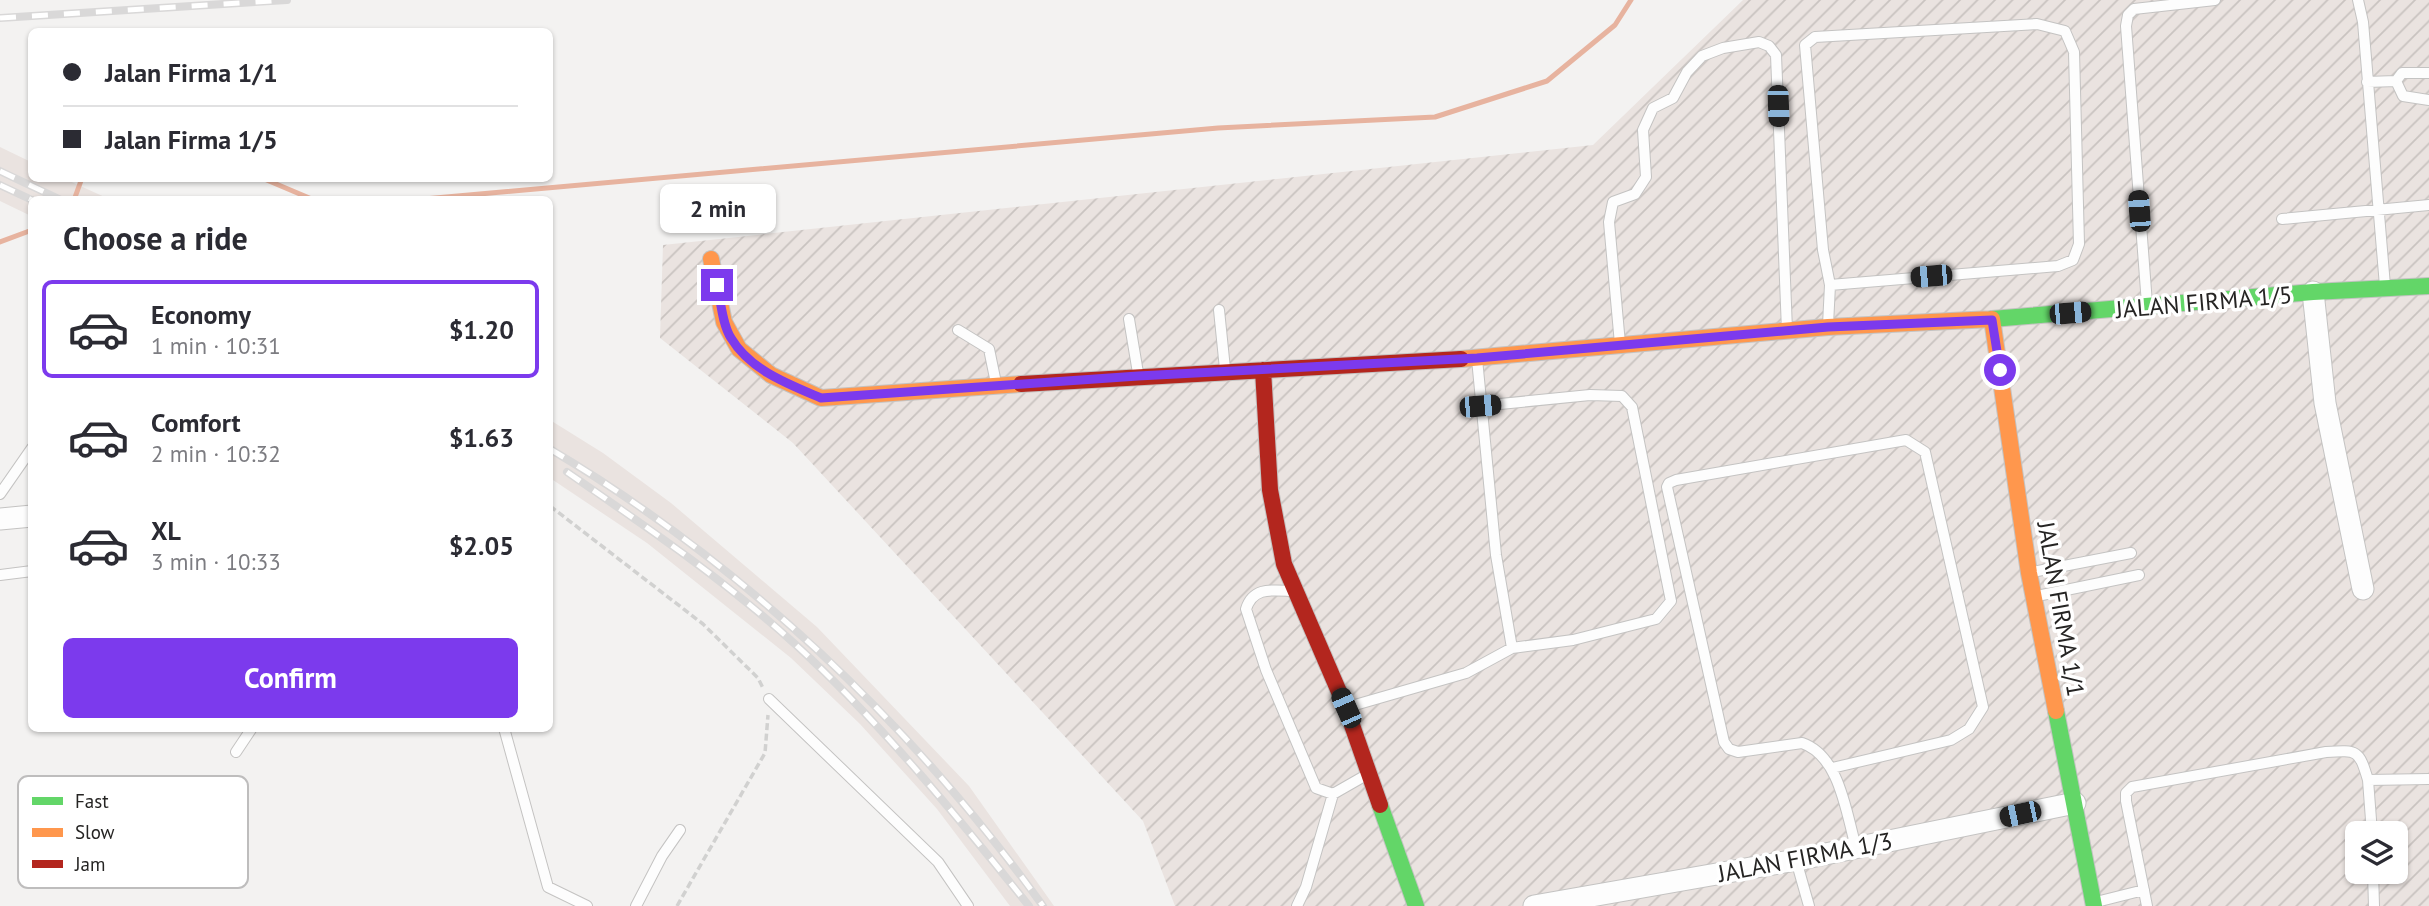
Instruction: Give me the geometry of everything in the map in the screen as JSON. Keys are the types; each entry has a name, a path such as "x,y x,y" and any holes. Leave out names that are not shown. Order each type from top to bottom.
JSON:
{"street":[{"name":"JALAN FIRMA 1/5","path":"711,259 730,337 753,363 781,382 821,398 1138,376 1477,358 1828,327 1992,320 2313,292 2429,286"},
{"name":"JALAN FIRMA 1/5","path":"2313,292 2325,403 2362,589"},
{"name":"JALAN FIRMA 1/1","path":"1992,320 2029,572 2093,904"},
{"path":"1263,369 1270,490 1284,564 1346,708 1416,906"},
{"path":"0,519 28,516"},
{"name":"JALAN FIRMA 1/3","path":"1534,906 1796,860 2075,803"}],"lane":[{"path":"2147,307 2126,26 2128,15 2134,9 2215,0"},
{"path":"2358,0 2376,209 2386,289"},
{"path":"1828,327 1830,285 1823,250 1805,45 1815,37 2023,24 2037,24 2065,31 2074,52 2078,244 2073,260 2058,266 1830,285"},
{"path":"1620,347 1609,222 1613,202 1634,194 1646,177 1643,130 1653,108 1674,98 1687,72 1702,56 1724,48 1759,42 1769,46 1776,55 1787,331"},
{"path":"2396,81 2402,73 2429,73"},
{"path":"2367,82 2396,81"},
{"path":"2396,81 2403,96 2409,100 2429,100"},
{"path":"2282,219 2429,205"},
{"path":"1219,310 1225,372"},
{"path":"1129,319 1138,376"},
{"path":"958,330 989,349 996,386"},
{"path":"1477,358 1496,555 1512,648"},
{"path":"1346,708 1466,673 1512,648 1573,640 1656,619 1671,601 1632,407 1622,396 1590,395 1480,406"},
{"path":"1832,768 1951,740 1969,729 1983,707 1924,452 1906,440 1676,480 1667,487 1724,742 1729,750 1738,752 1802,743 1811,746 1832,768 1856,848"},
{"path":"0,494 28,454"},
{"path":"2029,572 2132,553"},
{"path":"0,575 28,572"},
{"path":"2034,597 2138,575"},
{"path":"1294,591 1262,590 1249,600 1246,609 1266,670 1316,788 1333,794"},
{"path":"769,699 937,862 968,906"},
{"path":"236,752 249,732"},
{"path":"505,732 548,887 587,906"},
{"path":"2147,906 2126,801 2126,793 2132,787 2326,751 2352,750 2361,757 2368,780 2371,821"},
{"path":"1297,906 1306,887 1333,794 1368,774"},
{"path":"2368,780 2429,779"},
{"path":"636,906 662,856 680,830"},
{"path":"1796,860 1809,906"},
{"path":"2373,884 2374,906"},
{"path":"2093,904 2144,890"}],"path":[{"path":"553,508 703,624 758,678 769,699 765,753 677,906"}],"shaded area":[{"path":"1743,0 2429,0 2429,906 1175,906 1143,821 793,443 660,338 663,245 1593,145"},
{"path":"0,147 28,161 28,182 72,182 102,196 28,196 28,215 0,201"},
{"path":"553,422 603,453 671,503 817,627 969,786 1054,906 1010,906 937,809 860,724 791,658 647,543 553,480"}],"waterway":[{"path":"458,196 1218,128 1435,117 1547,81 1615,25 1631,0"},
{"path":"75,196 81,182"},
{"path":"271,182 305,196"},
{"path":"0,242 28,232"}],"railway":[{"path":"0,18 287,0"},
{"path":"0,171 53,196"},
{"path":"0,185 28,198"},
{"path":"553,451 621,494 690,543 820,652 938,774 1043,906"},
{"path":"567,472 713,576 769,621 828,675 946,804 1029,906"}],"traffic: fast":[{"path":"1992,319 2313,292 2429,286"},
{"path":"2056,711 2094,906"},
{"path":"1380,805 1416,906"}],"traffic: slow":[{"path":"711,259 724,322 739,349 771,375 821,398 1021,384"},
{"path":"1461,359 1828,327 1992,319"},
{"path":"1992,319 2029,573 2056,711"}],"traffic: jam":[{"path":"1021,384 1461,359"},
{"path":"1263,370 1270,490 1284,564 1346,708 1380,805"}],"route":[{"path":"717,285 730,337 753,363 781,382 821,398 1138,376 1477,358 1828,327 1992,320 2000,370"}]}
